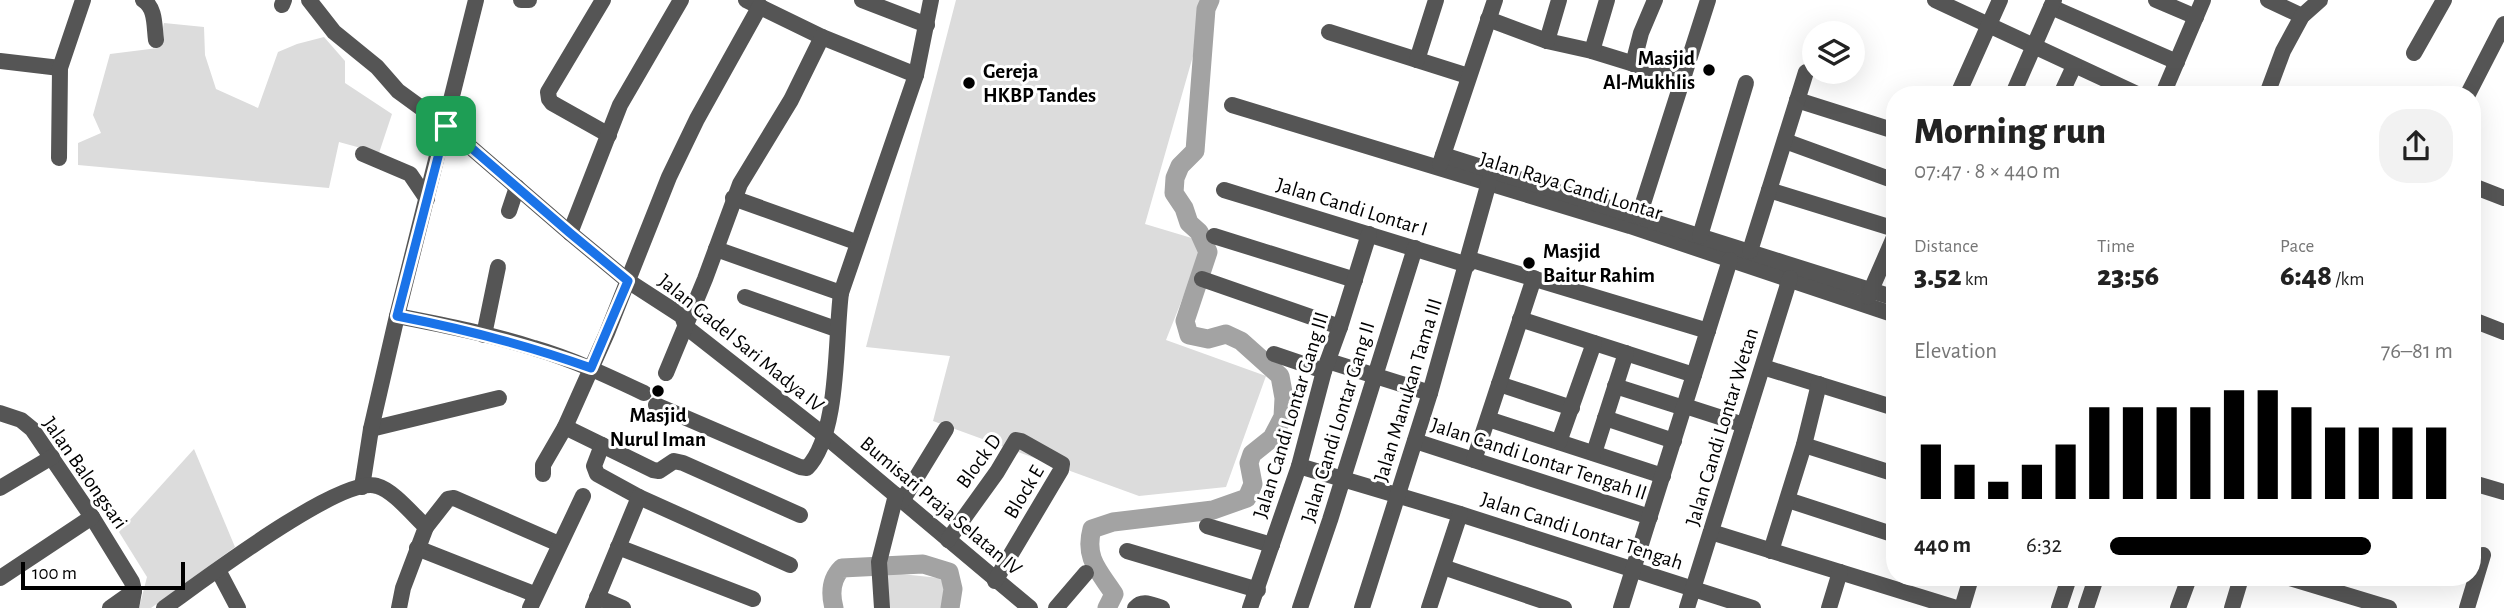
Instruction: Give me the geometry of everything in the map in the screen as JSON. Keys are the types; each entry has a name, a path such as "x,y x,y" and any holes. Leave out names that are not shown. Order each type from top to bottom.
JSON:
{"street":[{"path":"59,158 60,68 83,0"},
{"path":"143,0 150,5 153,12 156,40"},
{"name":"Jalan Gadel Sari Madya IV","path":"309,0 334,32 377,67 398,91 446,126 628,281 682,316 686,327 824,435 834,383 836,329 841,293 916,75 931,0"},
{"path":"362,487 371,429 397,316 476,0"},
{"path":"521,0 529,0"},
{"path":"603,0 548,96 552,103 609,135"},
{"path":"570,233 620,105 681,0"},
{"path":"862,0 927,25"},
{"path":"1417,60 1436,0"},
{"path":"1441,161 1495,0"},
{"path":"1547,41 1559,0"},
{"path":"1592,51 1607,0"},
{"path":"1633,64 1641,33 1656,0"},
{"path":"1639,216 1708,0"},
{"path":"1935,0 2074,65 2109,86"},
{"path":"1962,86 2000,0"},
{"path":"2156,0 2196,17"},
{"path":"2166,86 2203,0"},
{"path":"2268,0 2302,16"},
{"path":"2270,86 2283,51 2302,16 2320,0"},
{"path":"2414,54 2444,0"},
{"path":"543,474 543,465 565,427 591,368 674,165 753,3 822,37 916,75"},
{"path":"2016,86 2053,3 2177,62"},
{"path":"1488,19 1547,41 1592,51 1683,79"},
{"path":"2472,86 2504,24"},
{"path":"1329,32 1468,76"},
{"path":"666,373 716,249 733,198 757,153 791,100 822,37"},
{"path":"0,61 60,68"},
{"path":"2065,86 2074,65"},
{"path":"1696,239 1746,83"},
{"path":"1750,251 1802,84"},
{"path":"1797,100 1886,128"},
{"name":"Jalan Raya Candi Lontar","path":"1232,105 1441,161 1660,230 1750,251 1886,295"},
{"path":"1784,141 1886,178"},
{"path":"363,154 411,174 427,199"},
{"name":"Jalan Raya Candi Lontar","path":"1441,161 1489,182 1512,183"},
{"name":"Jalan Manukan Tama III","path":"1366,607 1489,182"},
{"path":"509,211 517,187"},
{"path":"2481,189 2504,198"},
{"name":"Jalan Candi Lontar I","path":"1224,190 1415,248 1534,278 1708,331"},
{"path":"1769,190 1886,226"},
{"path":"733,198 856,243"},
{"name":"Jalan Raya Candi Lontar","path":"1605,212 1639,216 1660,230"},
{"name":"Jalan Candi Lontar Gang III","path":"1250,608 1299,466 1326,366 1368,234"},
{"path":"1214,236 1355,280"},
{"name":"Jalan Raya Candi Lontar","path":"1696,239 1730,260 1886,312"},
{"name":"Jalan Candi Lontar Gang II","path":"1300,608 1415,248"},
{"path":"716,249 841,293"},
{"path":"1866,306 1886,256"},
{"path":"1621,608 1730,260"},
{"path":"484,334 498,267"},
{"path":"1474,460 1534,278"},
{"name":"Jalan Candi Lontar Wetan","path":"1687,608 1790,278"},
{"path":"1202,279 1340,327"},
{"path":"745,297 836,329"},
{"path":"397,316 484,334 534,348 591,368 644,393"},
{"path":"1520,319 1694,375"},
{"path":"2481,323 2504,332"},
{"path":"1559,442 1594,343"},
{"path":"1594,453 1626,353"},
{"path":"1274,354 1430,393"},
{"path":"1763,367 1886,405"},
{"path":"1499,384 1572,408"},
{"path":"1771,551 1804,445 1819,384"},
{"path":"1615,386 1744,425"},
{"path":"371,429 499,398"},
{"path":"656,405 807,468 813,462 824,435"},
{"name":"Jalan Balongsari","path":"0,413 21,420 32,429 92,517 132,582 134,591"},
{"path":"1605,418 1674,441"},
{"path":"1488,419 1663,476"},
{"path":"565,427 653,470 659,471 674,461 683,463 800,515"},
{"path":"882,608 879,568 899,498 946,429"},
{"name":"Bumisari Praja Selatan IV","path":"824,435 1030,608"},
{"name":"Block D","path":"948,540 997,472 1016,440 1021,441"},
{"name":"Block E","path":"995,580 1062,467 1021,441"},
{"name":"Jalan Candi Lontar Tengah II","path":"1415,441 1650,517"},
{"path":"602,445 594,466 597,474 639,497 790,565"},
{"path":"1804,445 1886,471"},
{"path":"0,488 52,457"},
{"name":"Jalan Candi Lontar Tengah","path":"1299,466 1460,514 1753,608"},
{"path":"2481,485 2504,492"},
{"path":"164,608 307,509 362,487 376,486 382,489 426,527"},
{"path":"417,548 532,601 583,496"},
{"path":"623,608 595,603 639,497"},
{"path":"399,608 426,527 448,499 454,498 559,544"},
{"path":"1787,500 1886,532"},
{"path":"1429,608 1460,514"},
{"path":"0,578 92,517"},
{"path":"1207,526 1272,545"},
{"path":"1711,532 1956,608"},
{"path":"618,547 753,599"},
{"path":"1127,551 1258,590"},
{"path":"1443,567 1564,608"},
{"path":"218,570 238,608"},
{"path":"1829,608 1840,572"},
{"path":"1056,608 1086,573"},
{"path":"1910,594 1912,586"},
{"path":"1962,608 1969,586"},
{"path":"2059,608 2066,586"},
{"path":"2086,608 2093,586"},
{"path":"2178,608 2186,586"},
{"path":"2232,608 2239,586"},
{"path":"2316,586 2389,608"},
{"path":"2467,586 2467,608"},
{"path":"110,608 134,591"},
{"path":"131,608 134,591"},
{"path":"1135,608 1141,603 1162,608"}],"shaded area":[{"path":"956,0 1209,0 1145,224 1205,242 1166,340 1266,376 1226,487 1139,496 933,421 950,356 866,347"},
{"path":"164,23 204,27 205,55 216,89 258,108 278,52 324,37 345,61 345,83 392,114 379,153 339,142 329,188 78,165 78,143 101,133 93,115 110,54 158,48"},
{"path":"194,449 235,547 151,608 139,608 147,577 119,532"},
{"path":"881,572 940,578 947,590 943,608 888,608"}],"waterway":[{"path":"1107,608 1114,594 1091,556 1092,529 1113,522 1213,510 1247,498 1253,484 1249,463 1252,454 1272,438 1283,417 1284,398 1280,376 1241,341 1226,334 1208,339 1189,335 1185,321 1208,252 1199,232 1189,223 1184,208 1174,193 1175,178 1180,166 1195,151 1206,9 1210,0"},
{"path":"834,608 832,586 842,568 923,564 949,572 953,589 950,608"}],"place":[{"name":"Masjid Al-Mukhlis","path":"1709,70"},
{"name":"Gereja HKBP Tandes","path":"969,83"},
{"name":"Masjid Baitur Rahim","path":"1529,263"},
{"name":"Masjid Nurul Iman","path":"658,391"}],"route":[{"path":"446,126 628,281 591,368 534,348 459,328 397,316 446,126"}]}
